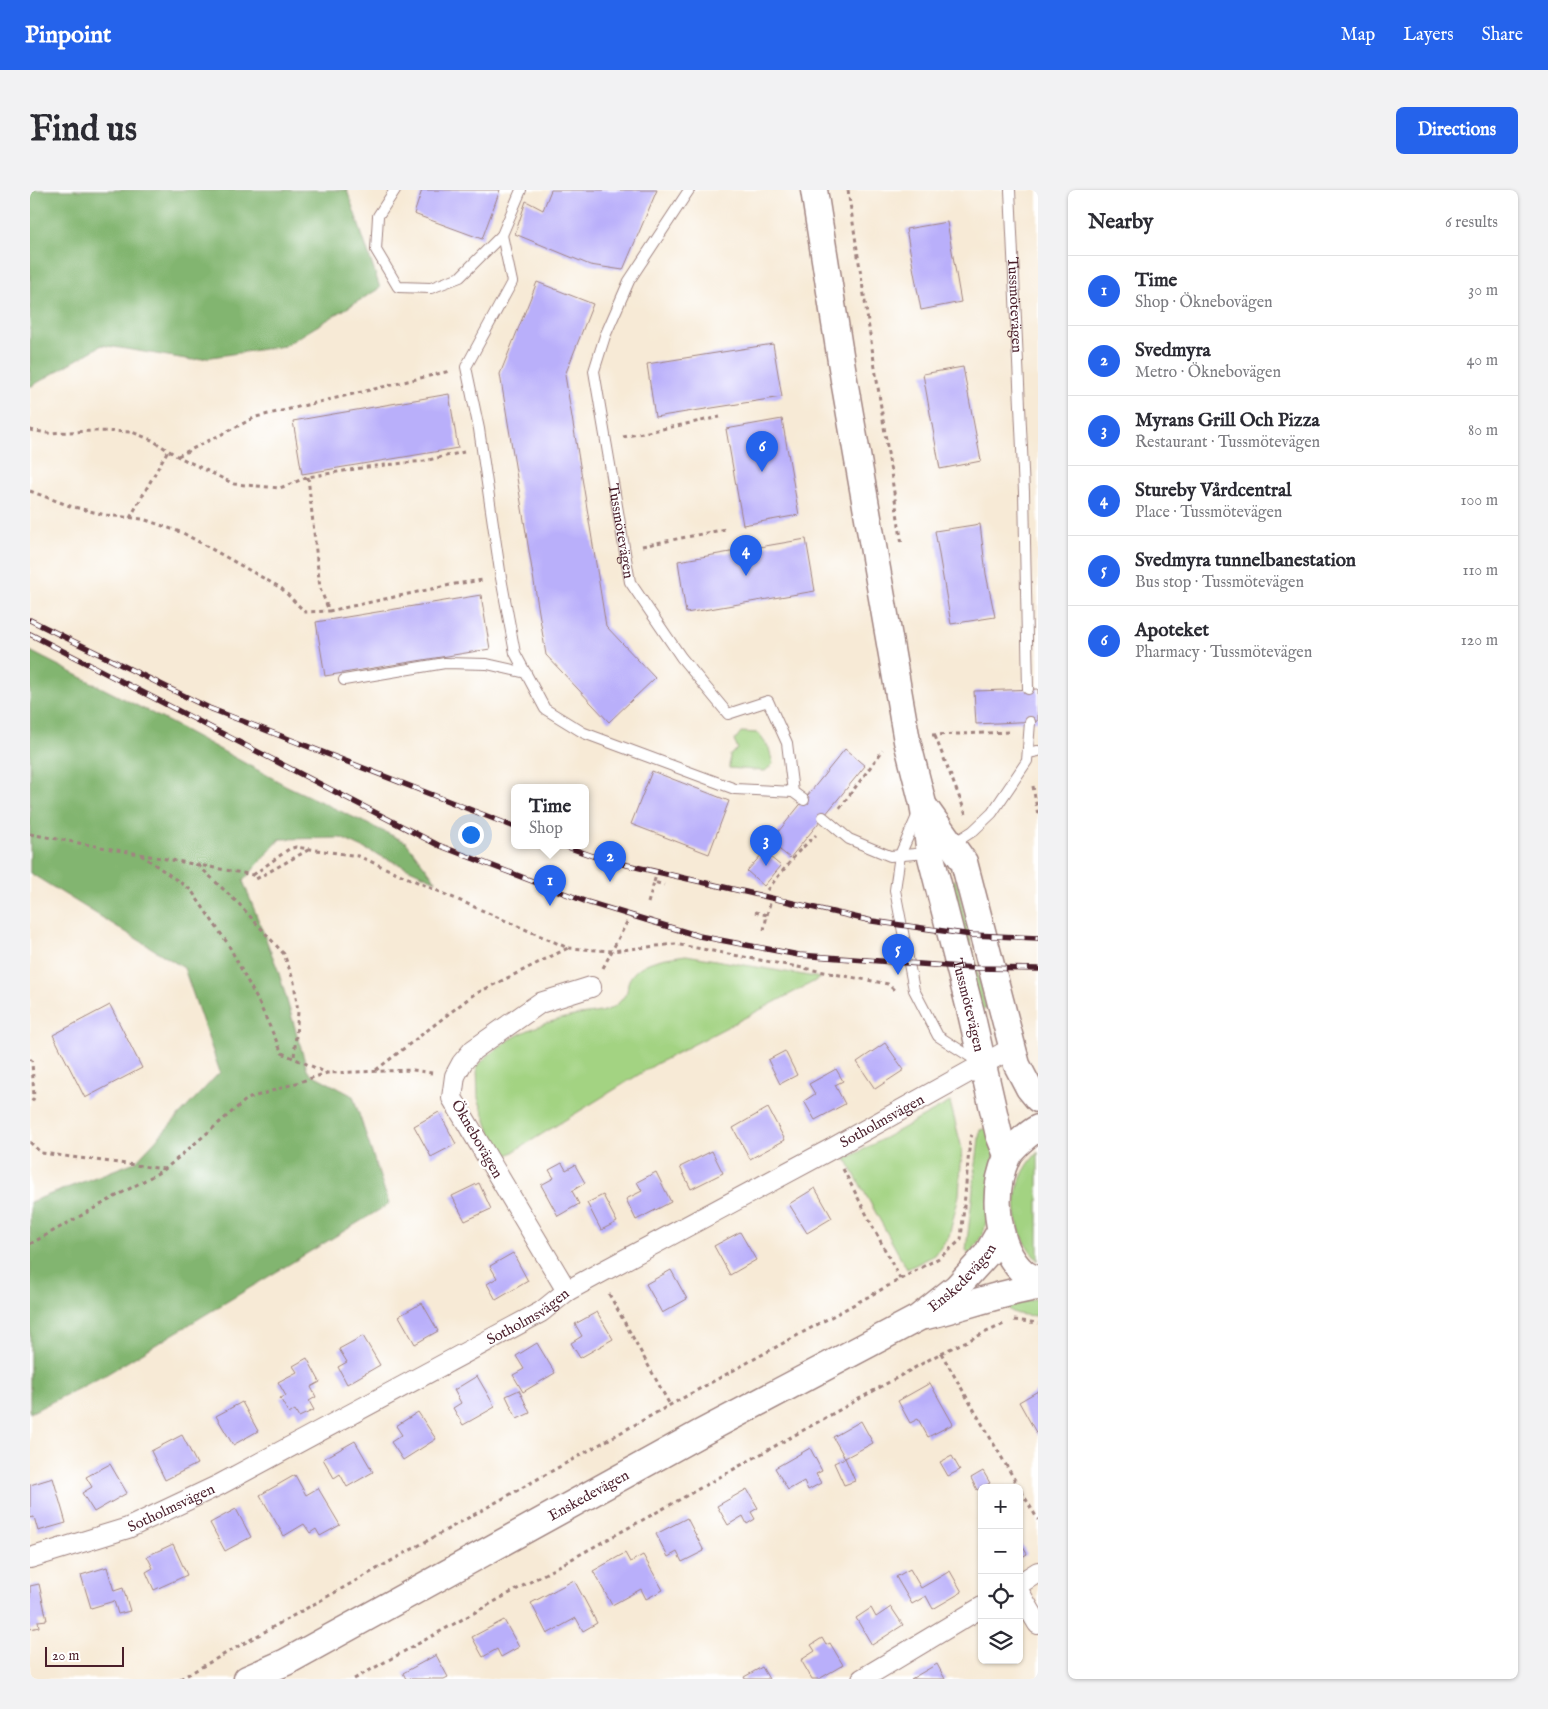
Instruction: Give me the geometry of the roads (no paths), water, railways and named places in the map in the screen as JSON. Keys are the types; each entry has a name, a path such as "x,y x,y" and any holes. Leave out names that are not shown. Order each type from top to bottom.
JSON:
{"street":[{"name":"Tussmötevägen","path":"814,190 844,380 905,731 923,804 941,849 971,1013 999,1135 1007,1155"},
{"name":"Tussmötevägen","path":"941,849 964,862 1017,1065 1029,1088 1038,1099"},
{"name":"Öknebovägen","path":"567,1291 452,1098 454,1076 473,1050 540,1003 591,988"},
{"name":"Sotholmsvägen","path":"30,1558 128,1528 219,1485 541,1312 567,1291 833,1148 1012,1048"},
{"path":"1038,1128 1030,1132 1007,1155 999,1186 1000,1232 1006,1249 1024,1273 1038,1281"},
{"name":"Enskedevägen","path":"255,1677 286,1662 699,1434 918,1318 957,1287 987,1254 1000,1232"},
{"name":"Enskedevägen","path":"918,1318 1014,1291 1038,1287"},
{"path":"1023,1581 1038,1572"},
{"path":"1023,1599 1038,1624"},
{"path":"862,1679 978,1609"}],"lane":[{"path":"395,190 378,216 376,250 398,287 431,288 460,277 502,235 521,190"},
{"name":"Tussmötevägen","path":"688,190 629,281 605,336 594,371 624,549 630,582 681,658 728,714 768,701 787,743 793,792"},
{"name":"Tussmötevägen","path":"1010,190 1024,492 1028,689"},
{"path":"502,235 512,282 466,367 479,429 501,578 515,653 545,709 584,733 735,789 793,792 804,800"},
{"path":"344,680 445,663 487,664 526,673"},
{"path":"824,817 849,839 890,856 941,849 973,831 992,812 1033,752 1029,727"},
{"path":"923,804 900,855 895,890 914,990 938,1036 982,1064"}],"railway":[{"path":"30,620 209,708 511,825"},
{"path":"30,634 438,845 587,902 699,936 799,955 974,968 1038,969"},
{"path":"573,849 601,859 872,921 972,935 1038,938"}],"place":[{"name":"Apoteket","path":"762,472"},
{"name":"Stureby Vårdcentral","path":"746,576"},
{"name":"Myrans Grill Och Pizza","path":"766,866"},
{"name":"Svedmyra","path":"610,882"},
{"name":"Time","path":"550,906"},
{"name":"Svedmyra tunnelbanestation","path":"898,975"}]}
